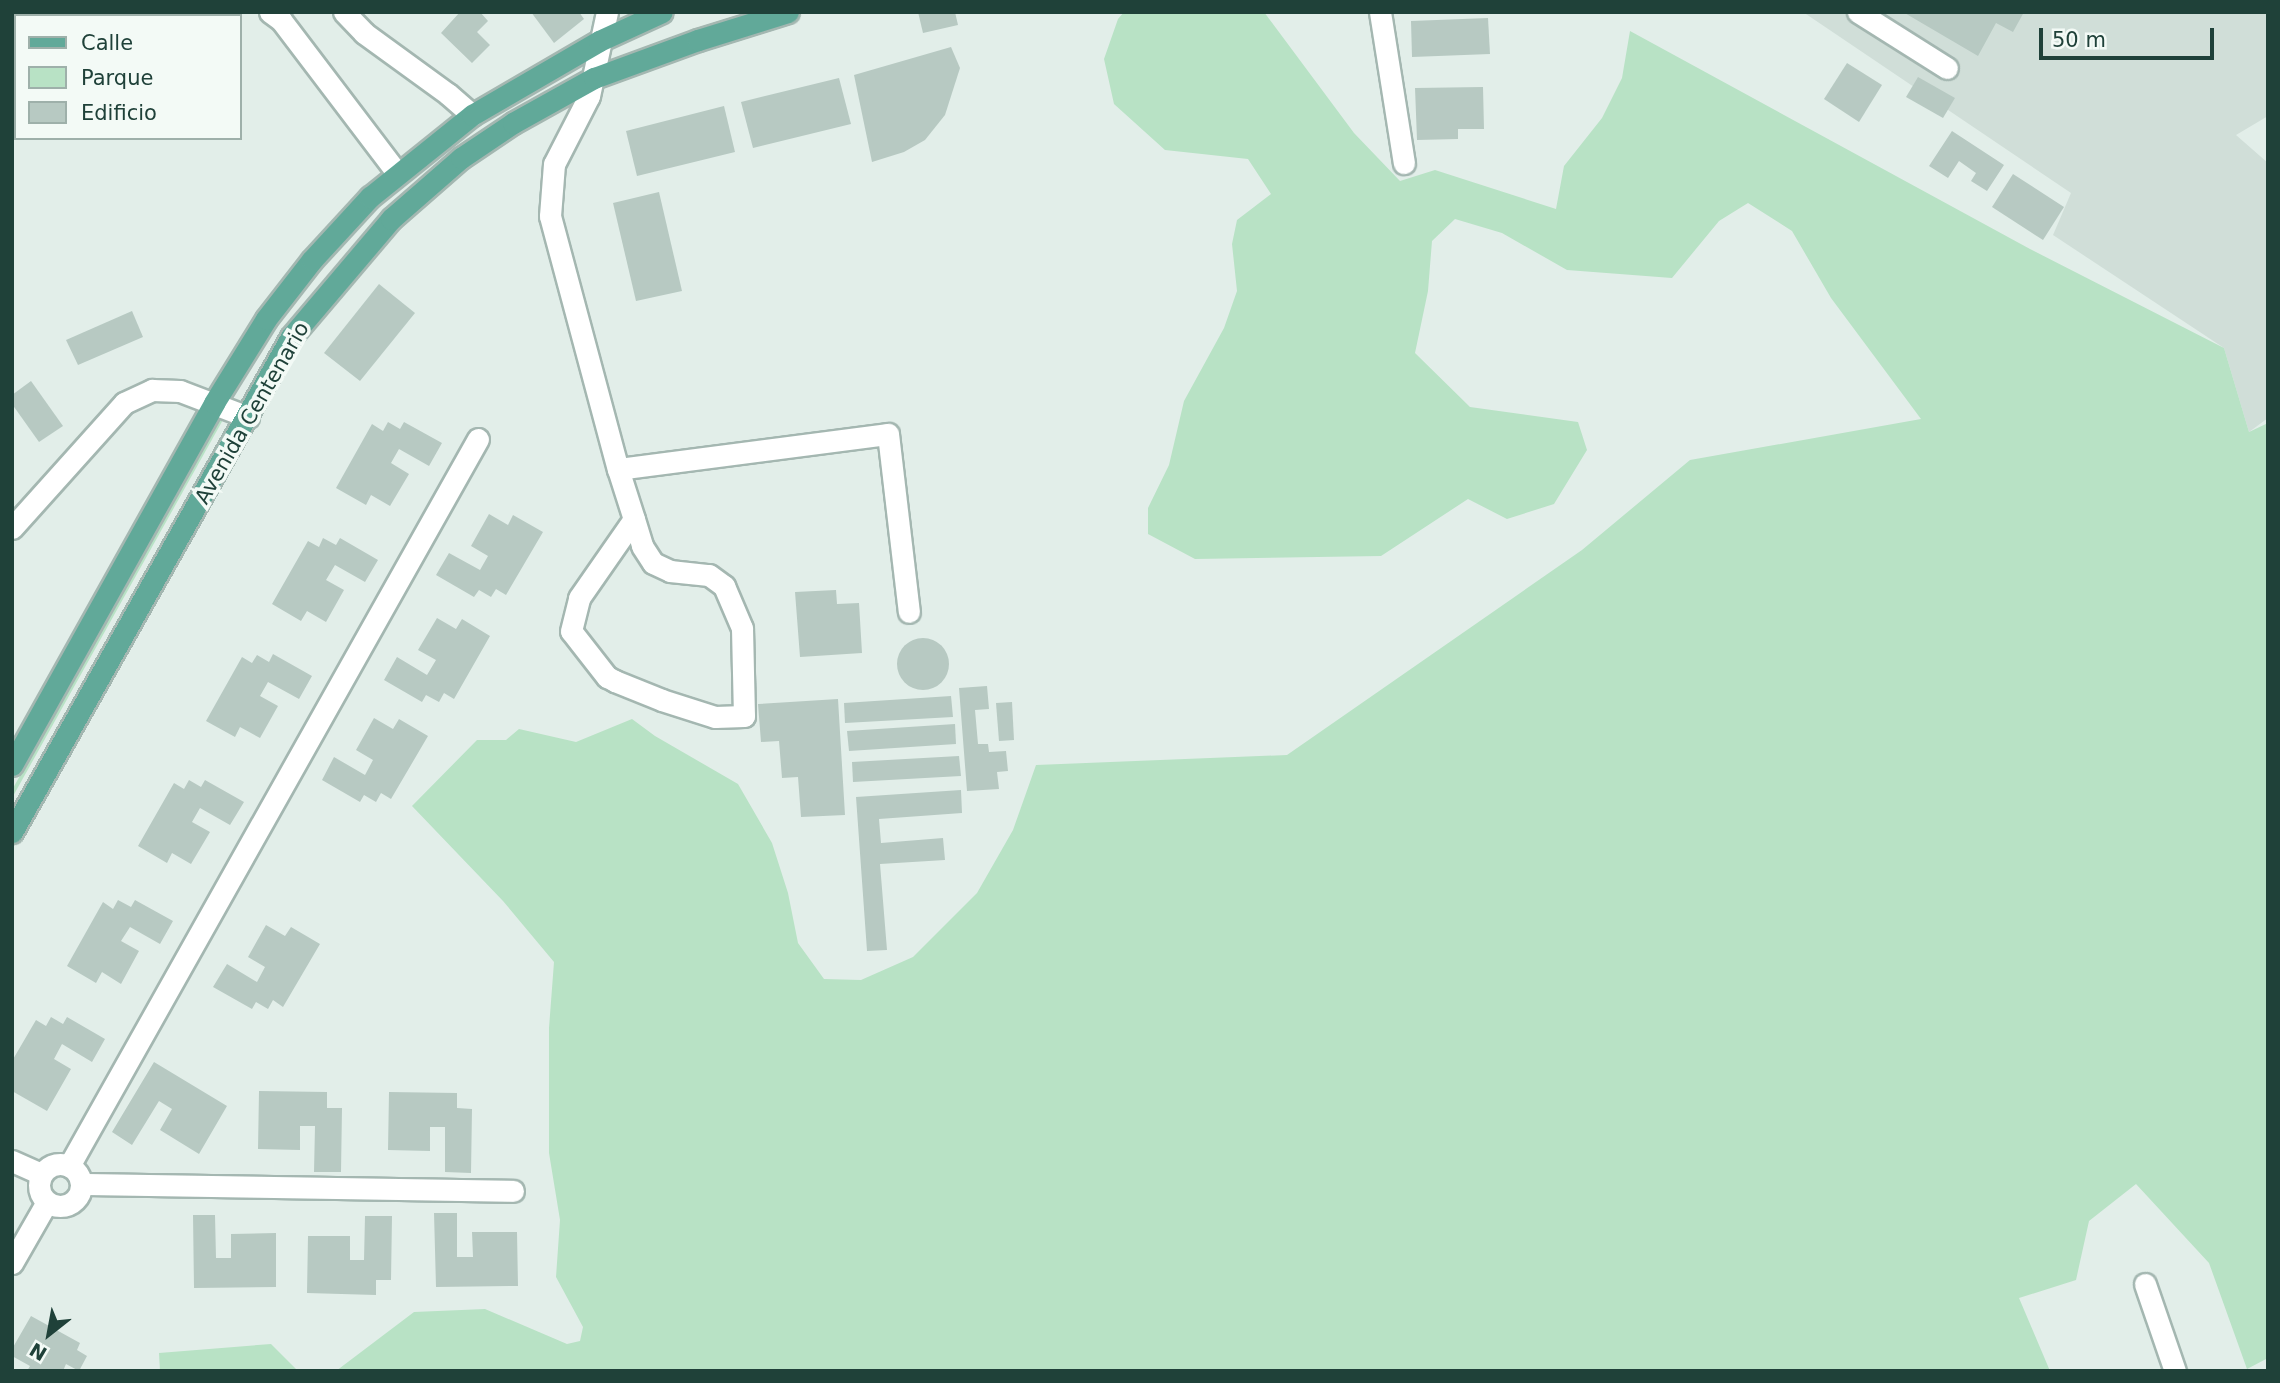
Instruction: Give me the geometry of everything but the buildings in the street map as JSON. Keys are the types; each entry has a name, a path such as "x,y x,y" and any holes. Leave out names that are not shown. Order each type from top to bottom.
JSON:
{"main road":[{"name":"Avenida Centenario","path":"12,832 291,337 391,219 461,158 513,123 594,78 698,40 788,12"},
{"path":"12,765 214,402 266,319 312,260 370,197 472,115 533,77 658,13"}],"street":[{"path":"270,12 281,20 398,174"},
{"path":"344,12 365,33 472,115"},
{"path":"607,12 589,96 554,164 550,216 618,469 634,519 642,546 653,563 670,571 709,575 724,586 742,628 744,716 716,717 662,700 615,681 607,677 571,631 579,598 634,519"},
{"path":"1380,12 1404,163"},
{"path":"1858,12 1947,68"},
{"path":"12,528 124,403 152,390 180,391 247,417"},
{"path":"618,469 888,434 909,612"},
{"path":"69,1166 478,439"},
{"path":"12,1161 41,1174"},
{"path":"52,1165 69,1166 77,1174 81,1184 78,1196 70,1204 56,1206 47,1202 40,1192 41,1174 52,1165"},
{"path":"81,1184 513,1191"},
{"path":"12,1263 47,1202"},
{"path":"2145,1284 2175,1371"}],"shaded area":[{"path":"1803,12 2268,12 2268,116 2236,135 2268,163 2268,418 2249,432 2224,348 2053,235 2071,193"}],"green space":[{"path":"1124,12 1264,12 1354,133 1400,181 1435,170 1556,209 1564,166 1602,118 1622,78 1630,31 2030,249 2224,348 2249,432 2268,423 2268,1358 2247,1369 2209,1263 2136,1184 2089,1221 2076,1280 2019,1298 2050,1371 336,1371 414,1312 485,1309 567,1344 580,1341 583,1327 556,1277 560,1220 549,1153 549,1028 554,962 503,901 412,806 477,740 506,740 519,729 576,742 632,719 655,736 738,784 772,843 788,893 798,943 824,979 861,980 913,957 977,893 1013,830 1036,765 1287,755 1582,550 1690,460 1921,419 1831,298 1792,231 1748,203 1719,221 1672,278 1567,270 1502,233 1455,219 1432,241 1428,291 1415,353 1470,407 1578,422 1587,450 1554,504 1507,519 1468,499 1381,556 1195,559 1148,534 1148,508 1169,465 1184,401 1224,328 1237,291 1232,244 1237,220 1271,194 1248,159 1165,150 1114,104 1104,59 1118,19"},
{"path":"220,416 224,418 12,798 12,790"},
{"path":"271,1344 298,1371 160,1371 159,1353"}]}
